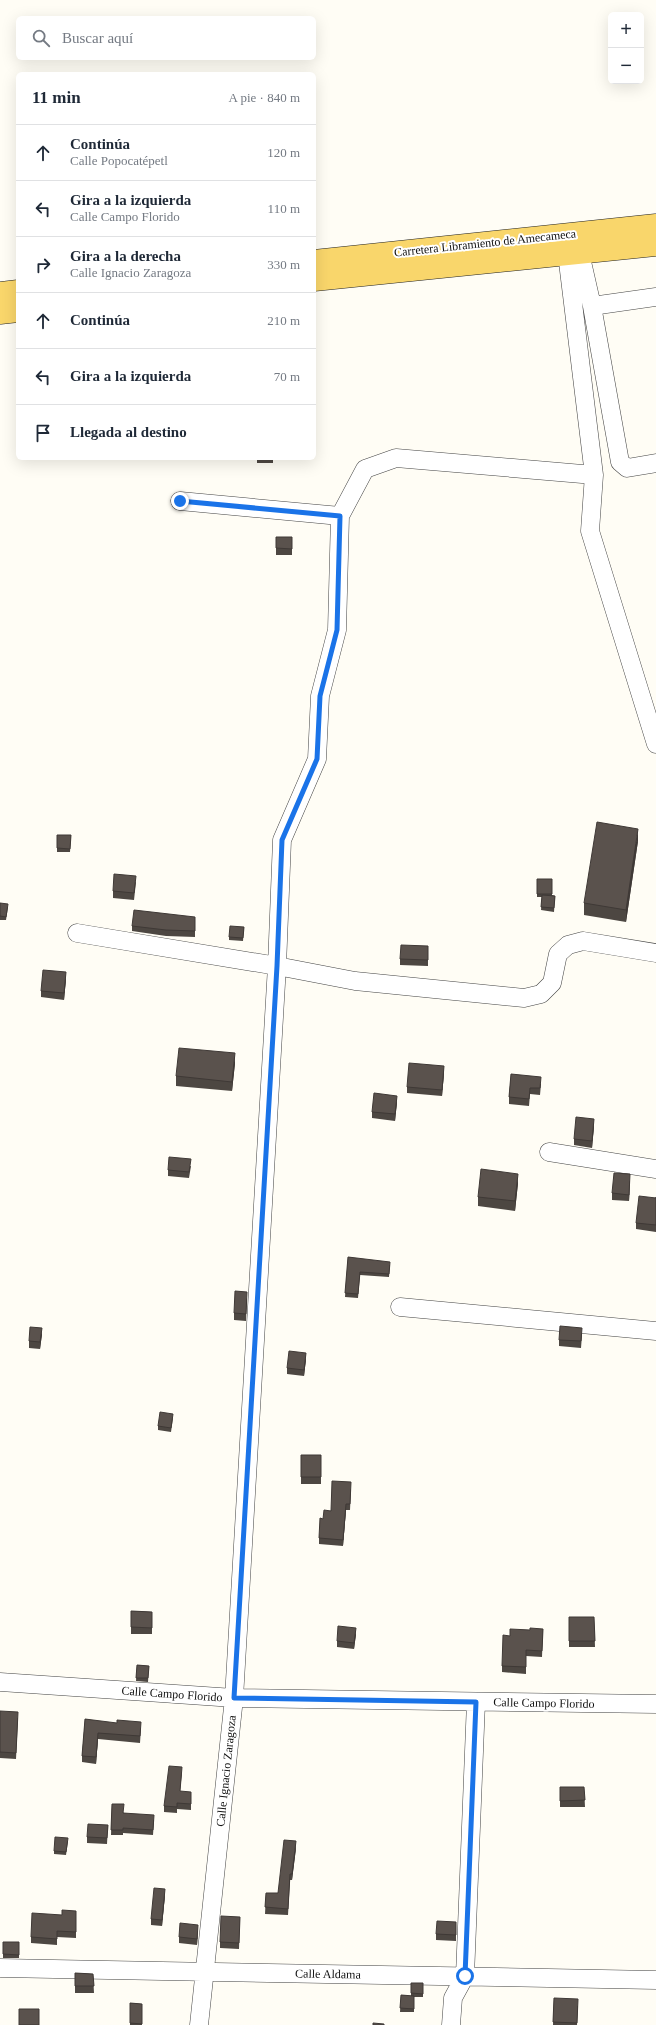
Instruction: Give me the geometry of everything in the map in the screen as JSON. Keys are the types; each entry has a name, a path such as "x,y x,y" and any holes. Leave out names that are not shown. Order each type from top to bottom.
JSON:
{"main road":[{"name":"Carretera Libramiento de Amecameca","path":"316,261 656,225"},
{"name":"Carretera Libramiento de Amecameca","path":"316,280 656,245"},
{"path":"0,293 16,291"},
{"path":"0,313 16,311"}],"street":[{"path":"573,254 592,306 620,462 627,468 656,462"},
{"path":"573,254 594,475 590,531 656,744"},
{"path":"592,306 656,297"},
{"path":"180,501 340,516 365,469 396,458 594,475"},
{"name":"Calle Ignacio Zaragoza","path":"200,2025 234,1698 277,966 282,840 317,759 320,696 337,630 340,516"},
{"path":"77,933 277,966 355,981 524,998 541,994 552,983 558,954 568,945 583,941 656,953"},
{"path":"549,1152 656,1169"},
{"path":"400,1307 656,1331"},
{"name":"Calle Campo Florido","path":"0,1682 234,1698 656,1704"},
{"path":"451,2025 453,1998 465,1976 476,1702"},
{"name":"Calle Aldama","path":"0,1968 656,1980"}],"building":[{"path":"276,537 292,537 292,549 276,548"},
{"path":"597,822 638,829 626,910 584,903"},
{"path":"57,835 71,835 70,849 57,848"},
{"path":"114,874 136,876 134,893 113,891"},
{"path":"537,879 552,879 552,894 537,894"},
{"path":"542,895 555,896 554,908 541,907"},
{"path":"0,903 8,904 6,917 0,916"},
{"path":"134,910 195,917 195,931 166,930 132,926"},
{"path":"230,926 244,927 243,938 229,937"},
{"path":"401,945 428,946 428,960 400,959"},
{"path":"43,970 66,972 64,993 41,991"},
{"path":"179,1048 235,1053 232,1082 176,1076"},
{"path":"409,1063 444,1066 442,1090 407,1087"},
{"path":"511,1074 541,1077 540,1088 530,1088 529,1099 509,1097"},
{"path":"374,1093 397,1096 395,1114 372,1112"},
{"path":"576,1117 594,1119 592,1141 574,1139"},
{"path":"169,1157 191,1159 189,1172 168,1170"},
{"path":"481,1169 518,1174 515,1201 478,1197"},
{"path":"614,1173 630,1174 629,1195 612,1193"},
{"path":"639,1196 656,1198 656,1225 636,1223"},
{"path":"348,1257 390,1262 389,1274 360,1272 358,1294 345,1293"},
{"path":"235,1291 247,1292 246,1314 234,1313"},
{"path":"560,1326 582,1328 581,1341 559,1340"},
{"path":"30,1327 42,1328 40,1342 29,1341"},
{"path":"289,1351 306,1353 304,1370 287,1368"},
{"path":"160,1412 173,1414 171,1428 158,1426"},
{"path":"301,1455 321,1455 321,1477 301,1477"},
{"path":"332,1481 351,1482 350,1504 346,1504 343,1540 319,1538 320,1518 323,1519 324,1510 331,1511"},
{"path":"131,1611 152,1612 152,1628 131,1627"},
{"path":"569,1617 594,1617 595,1641 569,1641"},
{"path":"338,1626 356,1628 354,1643 337,1641"},
{"path":"530,1628 543,1629 542,1651 526,1650 526,1667 502,1666 503,1635 510,1636 510,1629 530,1630"},
{"path":"137,1665 149,1666 148,1678 136,1678"},
{"path":"0,1711 18,1712 16,1753 0,1752"},
{"path":"85,1719 117,1723 117,1720 141,1722 140,1736 98,1733 96,1757 82,1756"},
{"path":"169,1766 182,1767 180,1791 191,1792 191,1804 177,1803 177,1807 164,1806"},
{"path":"560,1787 584,1787 585,1800 560,1801"},
{"path":"112,1804 124,1804 123,1813 154,1815 153,1830 123,1828 123,1830 111,1830"},
{"path":"88,1824 108,1825 107,1838 87,1837"},
{"path":"55,1837 68,1838 66,1852 54,1851"},
{"path":"284,1840 296,1841 292,1874 290,1874 288,1909 265,1907 266,1893 278,1893"},
{"path":"154,1888 165,1889 162,1920 151,1919"},
{"path":"62,1910 76,1911 76,1932 57,1931 57,1939 31,1937 32,1913 62,1915"},
{"path":"221,1916 240,1917 239,1943 220,1942"},
{"path":"437,1921 456,1922 456,1935 436,1934"},
{"path":"180,1923 198,1925 197,1939 179,1937"},
{"path":"3,1942 19,1942 19,1955 3,1954"},
{"path":"75,1973 93,1974 94,1986 75,1986"},
{"path":"411,1983 423,1983 423,1994 411,1993"},
{"path":"401,1995 414,1996 414,2009 400,2008"},
{"path":"554,1998 578,1999 577,2023 553,2022"},
{"path":"130,2003 142,2004 142,2024 130,2023"},
{"path":"19,2009 39,2009 39,2025 19,2025"},
{"path":"373,2023 384,2024 384,2025 373,2025"}],"route":[{"path":"180,501 340,516 337,630 320,696 317,759 282,840 277,966 234,1698 476,1702 465,1976"}]}
